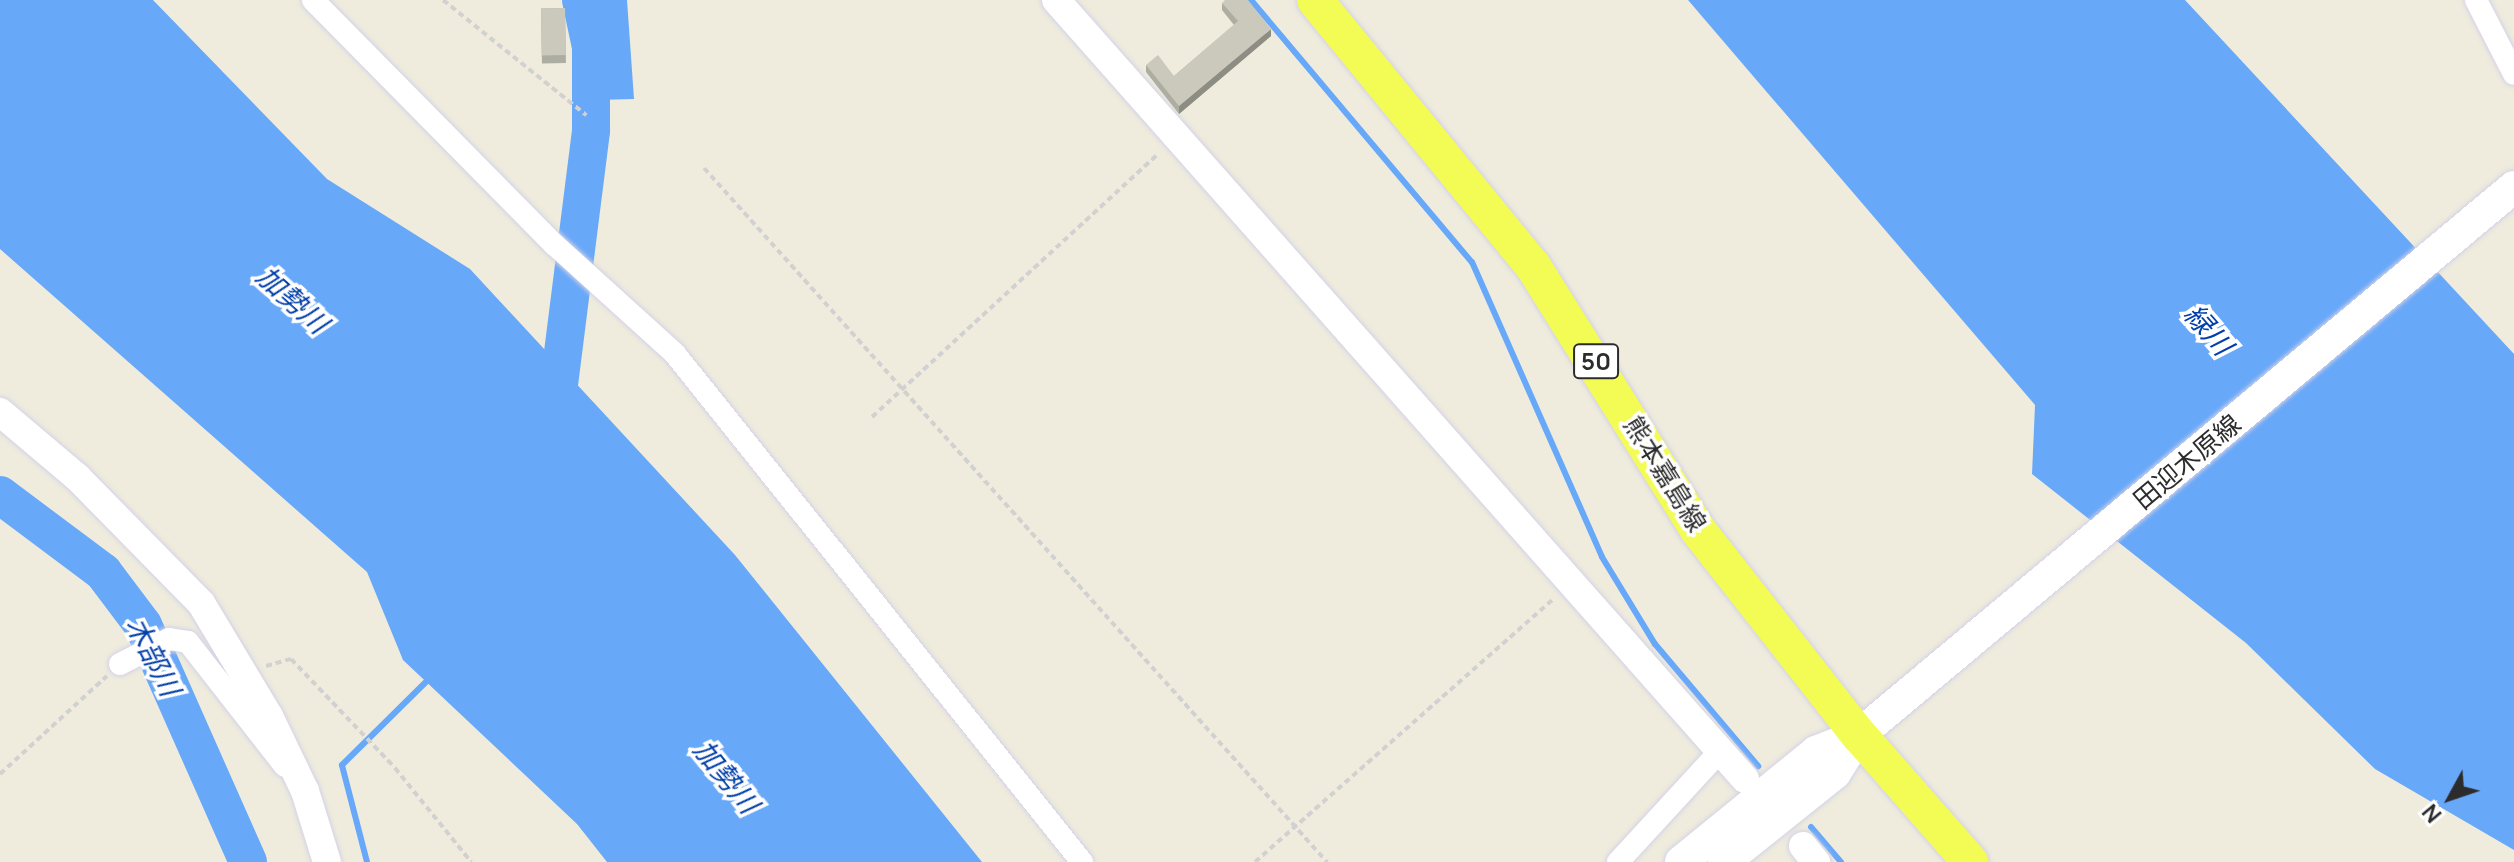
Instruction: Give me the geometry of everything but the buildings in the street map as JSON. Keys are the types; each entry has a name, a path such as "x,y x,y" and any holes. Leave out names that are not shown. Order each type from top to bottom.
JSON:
{"main road":[{"name":"熊本嘉島線","path":"1315,0 1533,266 1698,530 1859,735 1970,862"},
{"name":"田迎木原線","path":"1724,862 1835,773 1859,735 2514,187"},
{"name":"田迎木原線","path":"1681,862 1816,752 1859,735"}],"street":[{"path":"313,0 555,245 675,354 1082,862"},
{"path":"1056,0 1745,779"},
{"path":"2476,0 2514,74"},
{"path":"0,412 153,550 201,603 246,677 305,791 327,862"},
{"path":"120,664 169,639 188,642 305,791"},
{"path":"1618,862 1720,751"}],"path":[{"path":"443,0 586,115"},
{"path":"872,417 1176,137"},
{"path":"704,168 1327,862"},
{"path":"1255,862 1296,829 1572,582"},
{"path":"246,677 291,659 395,768 471,862"},
{"path":"0,774 120,664"}],"water":[{"path":"0,0 153,0 327,179 470,269 735,555 982,862 607,862 577,824 403,660 367,572 0,249"},
{"path":"594,0 627,0 634,99 596,100"},
{"name":"緑川","path":"1688,0 2185,0 2514,354 2514,850 2375,769 2246,643 2032,474 2035,405"}],"waterway":[{"name":"加勢川","path":"555,416 591,130 591,47 581,0"},
{"path":"1251,0 1472,262 1602,557 1655,644 1758,766"},
{"name":"木部川","path":"0,495 103,572 143,625 248,862"},
{"path":"367,862 342,765 426,682"},
{"path":"1811,827 1841,862"}]}
